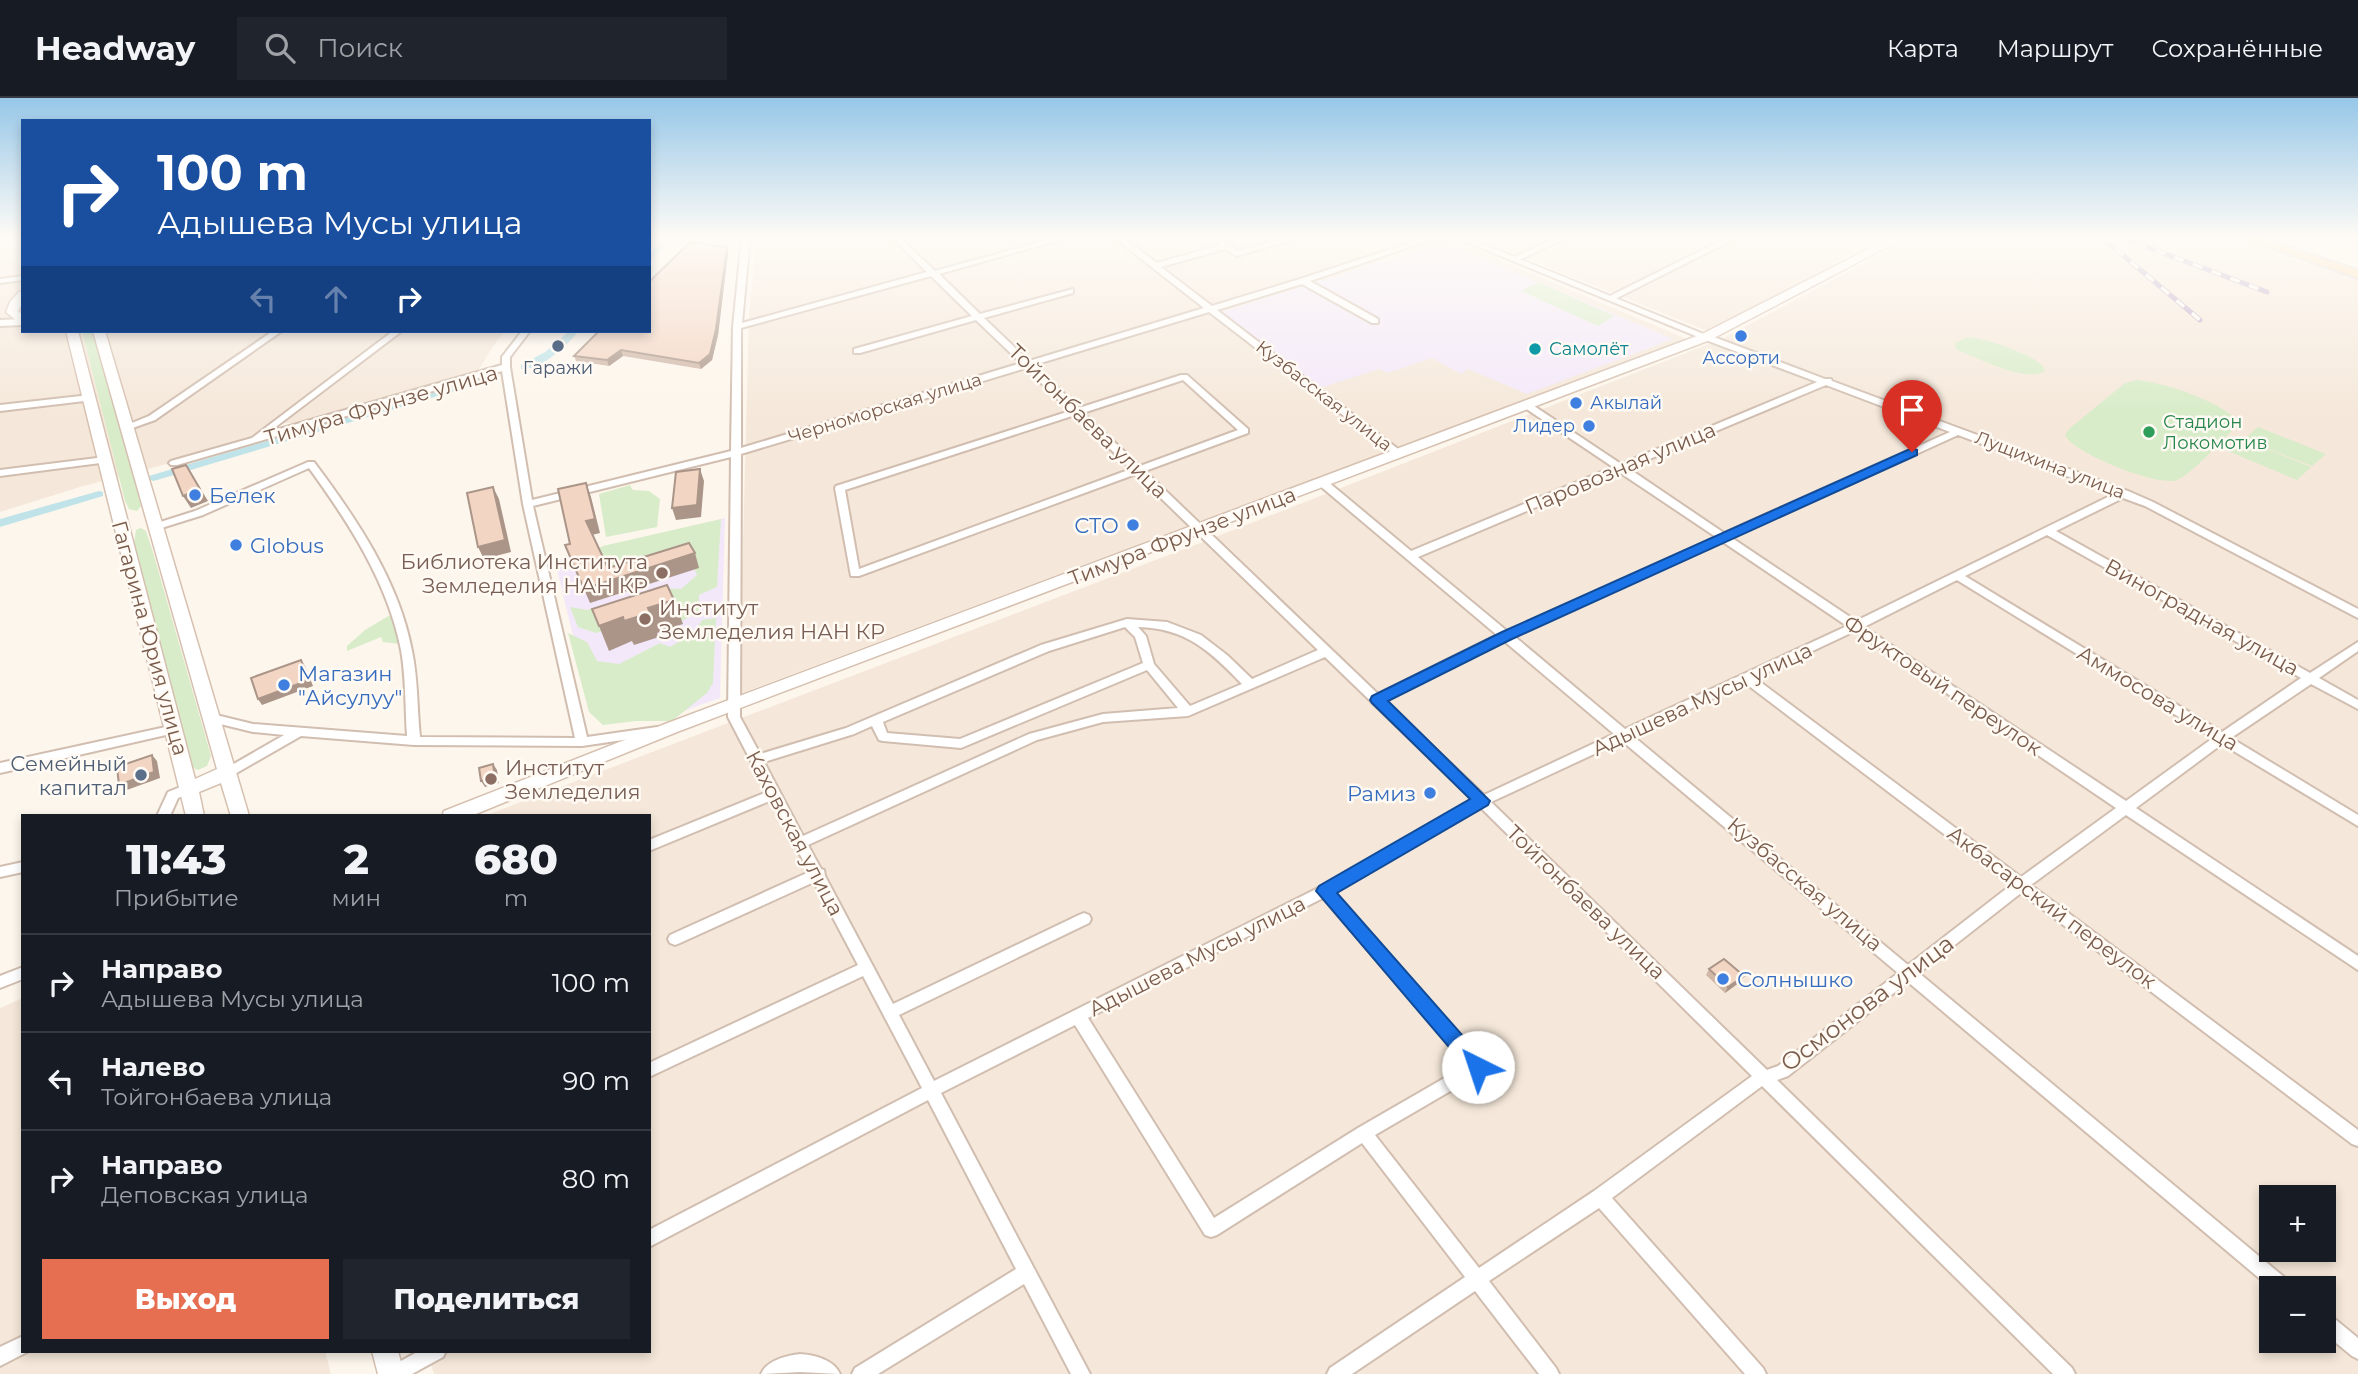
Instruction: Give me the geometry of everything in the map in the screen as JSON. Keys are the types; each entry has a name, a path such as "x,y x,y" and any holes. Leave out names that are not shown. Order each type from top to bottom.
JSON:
{"main road":[{"name":"Тимура Фрунзе улица","path":"456,814 671,728 1706,337 1786,296"},
{"path":"21,298 12,310 13,316 21,321"},
{"name":"Гагарина Юрия улица","path":"73,333 194,814"},
{"name":"Гагарина Юрия улица","path":"100,333 240,814"},
{"path":"188,789 229,772"},
{"path":"386,1353 393,1374"}],"street":[{"name":"Каховская улица","path":"740,296 734,453 734,717 1081,1374"},
{"path":"737,327 855,296"},
{"name":"Тойгонбаева улица","path":"958,296 1766,1077 2066,1374"},
{"path":"857,351 1054,296"},
{"name":"Кузбасская улица","path":"1192,296 1399,454"},
{"name":"Черноморская улица","path":"528,505 734,453 1254,296"},
{"path":"1329,296 1375,321"},
{"name":"Лущихина улица","path":"1604,296 1706,337 2124,493 2162,510 2358,614"},
{"path":"1610,298 1615,296"},
{"path":"0,321 12,310"},
{"path":"0,321 21,322"},
{"path":"127,428 152,418 275,333"},
{"path":"249,443 395,333"},
{"path":"506,367 506,357 524,333"},
{"name":"Тимура Фрунзе улица","path":"174,463 506,367 528,505 582,742"},
{"path":"1184,377 1245,431 1138,470 855,574 840,488 1184,377"},
{"name":"Паровозная улица","path":"1412,555 1828,381"},
{"path":"0,408 90,398"},
{"name":"Фруктовый переулок","path":"1528,406 2358,964"},
{"path":"1377,700 1507,635 1960,431"},
{"path":"0,473 105,460"},
{"path":"155,527 200,513 311,464 341,504 375,562 404,640 414,741"},
{"name":"Кузбасская улица","path":"1323,483 2270,1276"},
{"name":"Адышева Мусы улица","path":"651,1238 930,1091 1325,891 1482,801 1625,736 2124,493"},
{"name":"Виноградная улица","path":"2046,530 2358,705"},
{"name":"Аммосова улица","path":"1956,575 2358,821"},
{"path":"755,761 876,721 1045,648 1127,623 1161,624 1194,633 1215,649 1250,685"},
{"path":"1127,623 1140,636 1149,665 1188,712"},
{"name":"Осмонова улица","path":"1336,1374 1600,1197 1752,1082 1783,1071 2022,884 2223,737 2358,646"},
{"path":"802,842 1033,737 1103,718 1188,712 1327,651"},
{"path":"876,721 883,737 961,744 1149,665"},
{"name":"Акбасарский переулок","path":"1745,677 2358,1139"},
{"path":"212,718 235,725 298,733 414,741 582,742 671,728"},
{"path":"0,768 175,729"},
{"path":"229,772 298,733"},
{"path":"164,814 173,795 188,789"},
{"path":"651,845 774,794"},
{"path":"0,872 21,867"},
{"path":"675,939 819,874"},
{"path":"1078,1016 1211,1229 1364,1133 1478,1067 1325,891"},
{"path":"891,1012 1084,919"},
{"path":"651,1069 866,968"},
{"path":"0,982 21,974"},
{"path":"1364,1133 1550,1374"},
{"path":"1600,1197 1757,1374"},
{"path":"861,1374 1026,1273"},
{"path":"2336,1331 2358,1350"},
{"path":"0,1357 21,1346"},
{"path":"393,1374 433,1353"},
{"path":"769,1374 791,1364 807,1363 823,1368 831,1374"}],"shaded area":[{"path":"0,296 21,296 21,333 506,333 498,339 470,383 307,422 272,424 246,443 80,487 0,512"},
{"path":"751,296 1584,296 1687,339 739,694"},
{"path":"1273,296 1570,296 1673,339 1527,394 1468,369 1461,374 1432,358 1388,373 1379,369 1320,388 1221,312"},
{"path":"1619,296 1774,296 1707,331"},
{"path":"1803,296 2358,296 2358,1374 434,1374 428,1353 651,1353 651,814 490,814 1195,545 1724,338"},
{"name":"Институт Земледелия НАН КР","path":"725,518 720,698 664,718 607,718 574,640 555,561"},
{"path":"21,999 21,1353 326,1353 331,1374 0,1374 0,1008"}],"green space":[{"path":"1531,296 1568,296 1614,316 1598,326"},
{"path":"83,333 95,333 141,506 137,511 129,509"},
{"path":"1968,337 1999,344 2024,354 2041,365 2045,371 2037,374 2014,372 1957,350 1955,343"},
{"name":"Стадион Локомотив","path":"2137,380 2204,399 2237,420 2237,426 2183,477 2167,481 2116,467 2083,451 2065,435 2125,383"},
{"path":"2258,427 2326,454 2312,466 2244,439"},
{"path":"2243,439 2311,467 2297,480 2228,451"},
{"path":"630,485 633,490 649,491 660,499 657,527 606,537 599,494"},
{"path":"721,519 717,587 699,595 699,613 681,621 667,610 596,633 578,627 570,607 587,610 659,588 681,589 697,575 688,556 610,581 595,551 603,546"},
{"path":"141,528 146,531 153,552 211,756 207,766 198,770 191,767 134,543 136,530"},
{"path":"390,615 400,644 383,642 381,637 347,651 347,646 365,630"},
{"path":"716,618 713,683 707,693 672,721 603,725 589,712 568,633 587,642 597,661 619,664 660,643 670,647 694,633 702,620"}],"building":[{"path":"651,296 720,296 710,354 699,363 621,350 607,360 574,356 597,333 651,333"},
{"path":"186,465 200,489 183,496 172,469"},
{"path":"700,469 697,505 672,508 676,472"},
{"path":"586,483 595,519 586,521 608,568 689,543 695,553 584,589 565,545 570,544 558,489"},
{"path":"493,487 505,540 478,547 467,493"},
{"path":"667,585 674,600 648,608 650,613 624,621 623,617 599,626 592,609"},
{"name":"Магазин \"Айсулуу\"","path":"301,660 309,680 258,699 251,678"},
{"path":"152,755 154,772 119,785 117,767"},
{"path":"493,764 495,777 481,781 479,768"},
{"path":"1724,959 1744,976 1728,987 1709,969"}],"waterway":[{"path":"525,367 549,354 572,333"},
{"path":"153,478 488,378"},
{"path":"0,523 99,494"}],"railway":[{"path":"2171,296 2200,320"}],"place":[{"name":"Ассорти","path":"1741,336"},
{"name":"Гаражи","path":"558,346"},
{"name":"Самолёт","path":"1535,349"},
{"name":"Акылай","path":"1576,403"},
{"name":"Лидер","path":"1589,426"},
{"name":"Стадион Локомотив","path":"2149,432"},
{"name":"Белек","path":"195,495"},
{"name":"СТО","path":"1133,525"},
{"name":"Globus","path":"236,545"},
{"name":"Библиотека Института Земледелия НАН КР","path":"662,573"},
{"name":"Институт Земледелия НАН КР","path":"645,619"},
{"name":"Магазин \"Айсулуу\"","path":"284,685"},
{"name":"Семейный капитал","path":"141,775"},
{"name":"Институт Земледелия","path":"491,779"},
{"name":"Рамиз","path":"1430,793"},
{"name":"Солнышко","path":"1723,979"}],"route":[{"path":"1478,1067 1325,891 1482,801 1377,700 1507,635 1912,452"}]}
